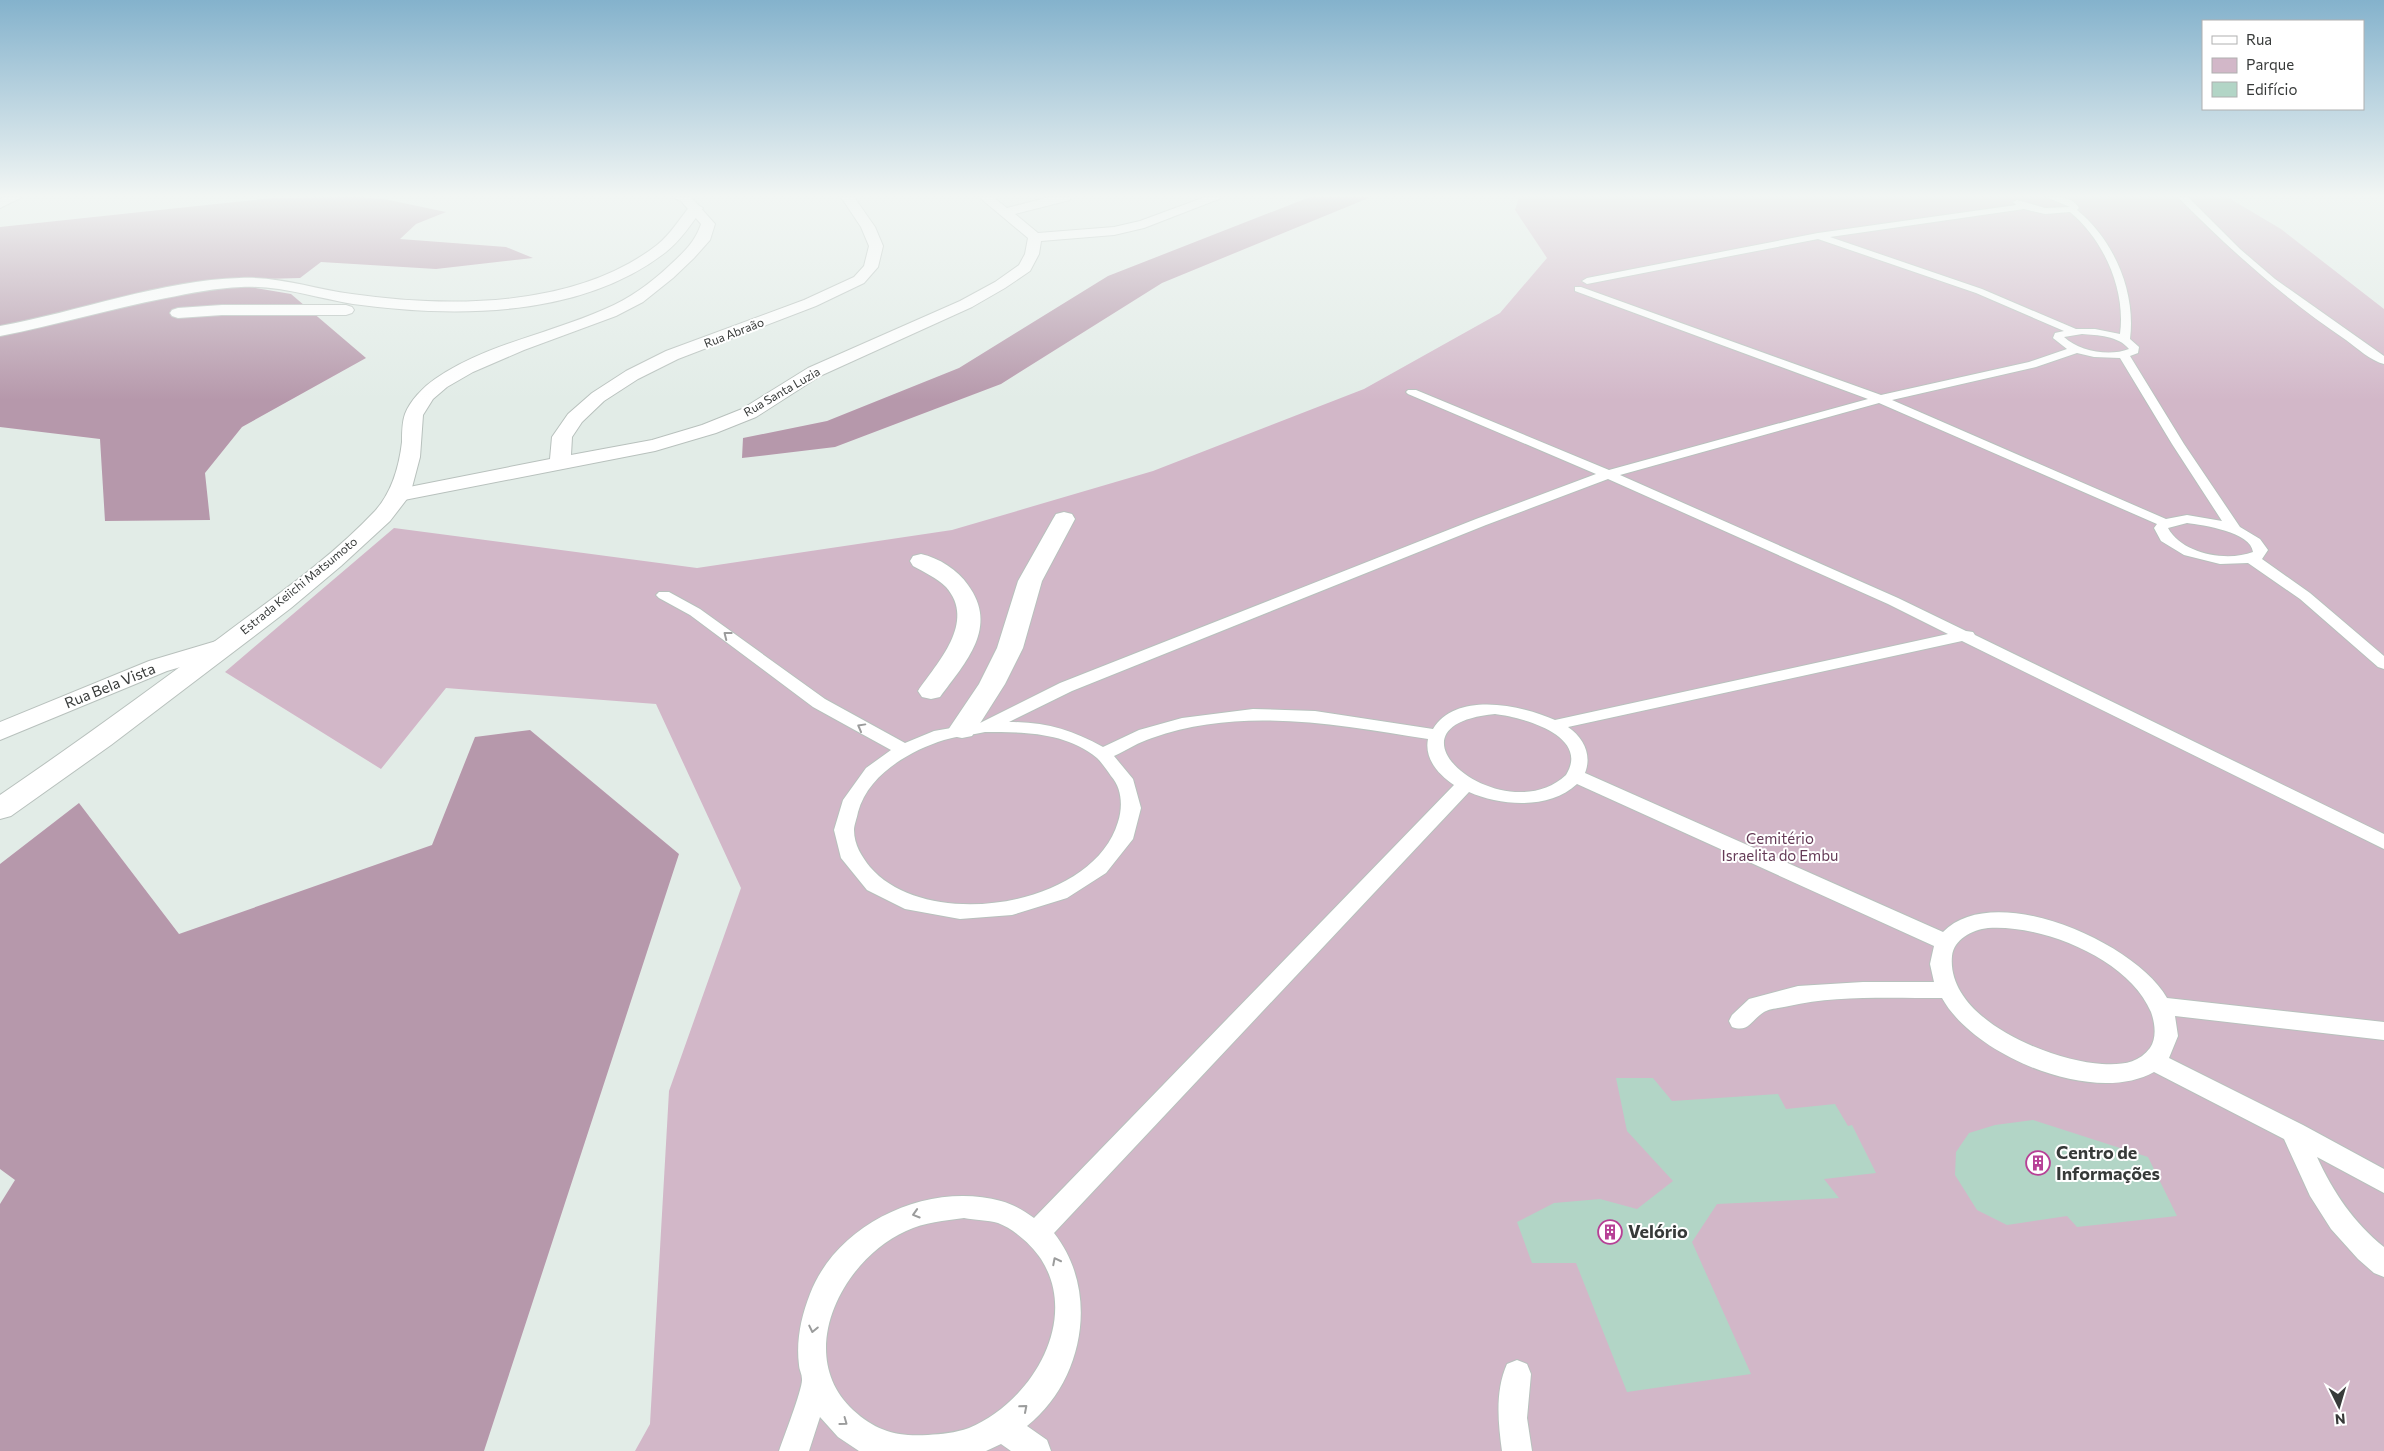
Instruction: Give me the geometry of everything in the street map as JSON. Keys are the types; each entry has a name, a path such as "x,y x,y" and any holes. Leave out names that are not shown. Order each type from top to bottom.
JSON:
{"street":[{"path":"178,313 222,310 340,310 410,304 483,304 548,298 577,291 602,282 638,265"},
{"name":"Estrada Keiichi Matsumoto","path":"0,809 101,739 222,647 333,561 382,516 398,495 410,457 414,415 426,396 441,383 467,368 518,346 610,314 637,299 678,265"},
{"name":"Rua Abraão","path":"560,464 562,437 575,418 598,397 632,375 672,356 843,290 860,280 872,265"},
{"name":"Rua Santa Luzia","path":"398,495 655,445 709,429 748,413 814,372 966,304 1000,285 1025,268 1027,265"},
{"path":"0,331 152,296 223,284 265,284 354,299 410,304"},
{"path":"962,730 992,684 1010,648 1030,581 1064,519"},
{"path":"922,561 953,582 966,603 971,622 962,647 931,691"},
{"name":"Rua Bela Vista","path":"0,732 132,676 222,647"}],"lane":[{"path":"1680,265 1582,285 1880,399 2165,523"},
{"path":"1902,265 1979,291 2034,313 2072,331 2104,334 2124,340 2134,347 2134,351 2123,355 2101,354 2077,349 2061,342 2058,338 2059,335 2072,331"},
{"path":"2112,265 2126,304 2127,328 2124,340"},
{"path":"2253,265 2384,362"},
{"path":"985,726 1084,680 1445,536 1608,474 1880,399 2032,365 2077,349"},
{"path":"2123,355 2234,530"},
{"path":"1412,392 1608,474 1967,636 2384,842"},
{"path":"2173,520 2194,520 2234,530 2252,540 2261,550 2259,555 2252,559 2226,560 2194,553 2168,540 2162,534 2161,528 2165,523 2173,520"},
{"path":"2252,559 2305,596 2384,664"},
{"path":"664,595 695,612 819,704 904,750"},
{"path":"1554,725 1967,636"},
{"path":"1488,709 1516,711 1536,716 1554,725 1568,736 1578,750 1580,764 1574,776 1561,788 1541,795 1516,797 1489,793 1466,784 1445,769 1435,752 1436,735 1444,724 1458,716 1488,709"},
{"path":"1103,754 1145,734 1188,722 1253,714 1316,716 1436,735"},
{"path":"985,726 1030,727 1062,734 1103,754 1124,779 1132,808 1123,839 1099,868 1060,892 1012,908 960,912 912,904 874,885 851,858 844,830 852,800 872,772 904,750 940,735 985,726"},
{"path":"1574,776 1945,942"},
{"path":"1037,1233 1466,784"},
{"path":"2015,920 2049,927 2084,940 2115,959 2142,981 2161,1006 2167,1027 2165,1046 2154,1061 2130,1071 2100,1074 2064,1068 2027,1055 1993,1036 1967,1014 1948,990 1940,964 1945,942 1961,928 1984,921 2015,920"},
{"path":"1740,1021 1757,1005 1798,995 1863,990 1948,990"},
{"path":"2161,1006 2384,1031"},
{"path":"2154,1061 2294,1132 2384,1182"},
{"path":"2294,1132 2310,1172 2335,1218 2367,1251 2384,1264"},
{"path":"911,1451 870,1441 838,1418 816,1383 810,1343 819,1302 840,1266 871,1236 913,1213 958,1205 1001,1212 1037,1233 1057,1259 1068,1291 1068,1326 1058,1364 1034,1398 1002,1426 959,1446 916,1451"},
{"path":"1517,1374 1512,1418 1517,1451"},
{"path":"794,1451 816,1383"},
{"path":"1002,1426 1036,1451"}],"green space":[{"name":"Cemitério Israelita do Embu","path":"1541,265 2327,265 2384,309 2384,1451 635,1451 650,1424 669,1091 741,888 656,704 446,688 381,769 225,672 394,528 697,568 952,530 1153,471 1364,389 1500,313"}],"shaded area":[{"path":"0,265 317,265 300,278 226,280 0,327"},
{"path":"366,265 474,265 436,269"},
{"path":"1137,265 1206,265 1162,283 1001,384 835,447 742,458 743,438 827,421 959,368 1108,276"},
{"path":"244,286 291,294 366,358 242,427 205,473 210,520 105,521 100,439 0,427 0,335 152,299 183,293"},
{"path":"530,730 679,854 484,1451 0,1451 0,1204 15,1180 0,1169 0,864 79,803 179,934 432,845 475,737"}],"building":[{"name":"Velório","path":"1616,1078 1653,1078 1672,1101 1778,1094 1786,1109 1835,1104 1848,1126 1852,1125 1876,1173 1824,1179 1839,1198 1717,1204 1692,1242 1751,1374 1627,1392 1576,1263 1532,1263 1517,1222 1554,1203 1600,1199 1637,1209 1673,1181 1627,1131"},
{"name":"Centro de Informações","path":"2033,1120 2148,1157 2177,1216 2077,1227 2067,1216 2007,1225 1977,1210 1955,1175 1956,1152 1969,1133 1995,1125"}],"place":[{"name":"Centro de Informações","path":"2038,1163"},
{"name":"Velório","path":"1610,1232"}]}
